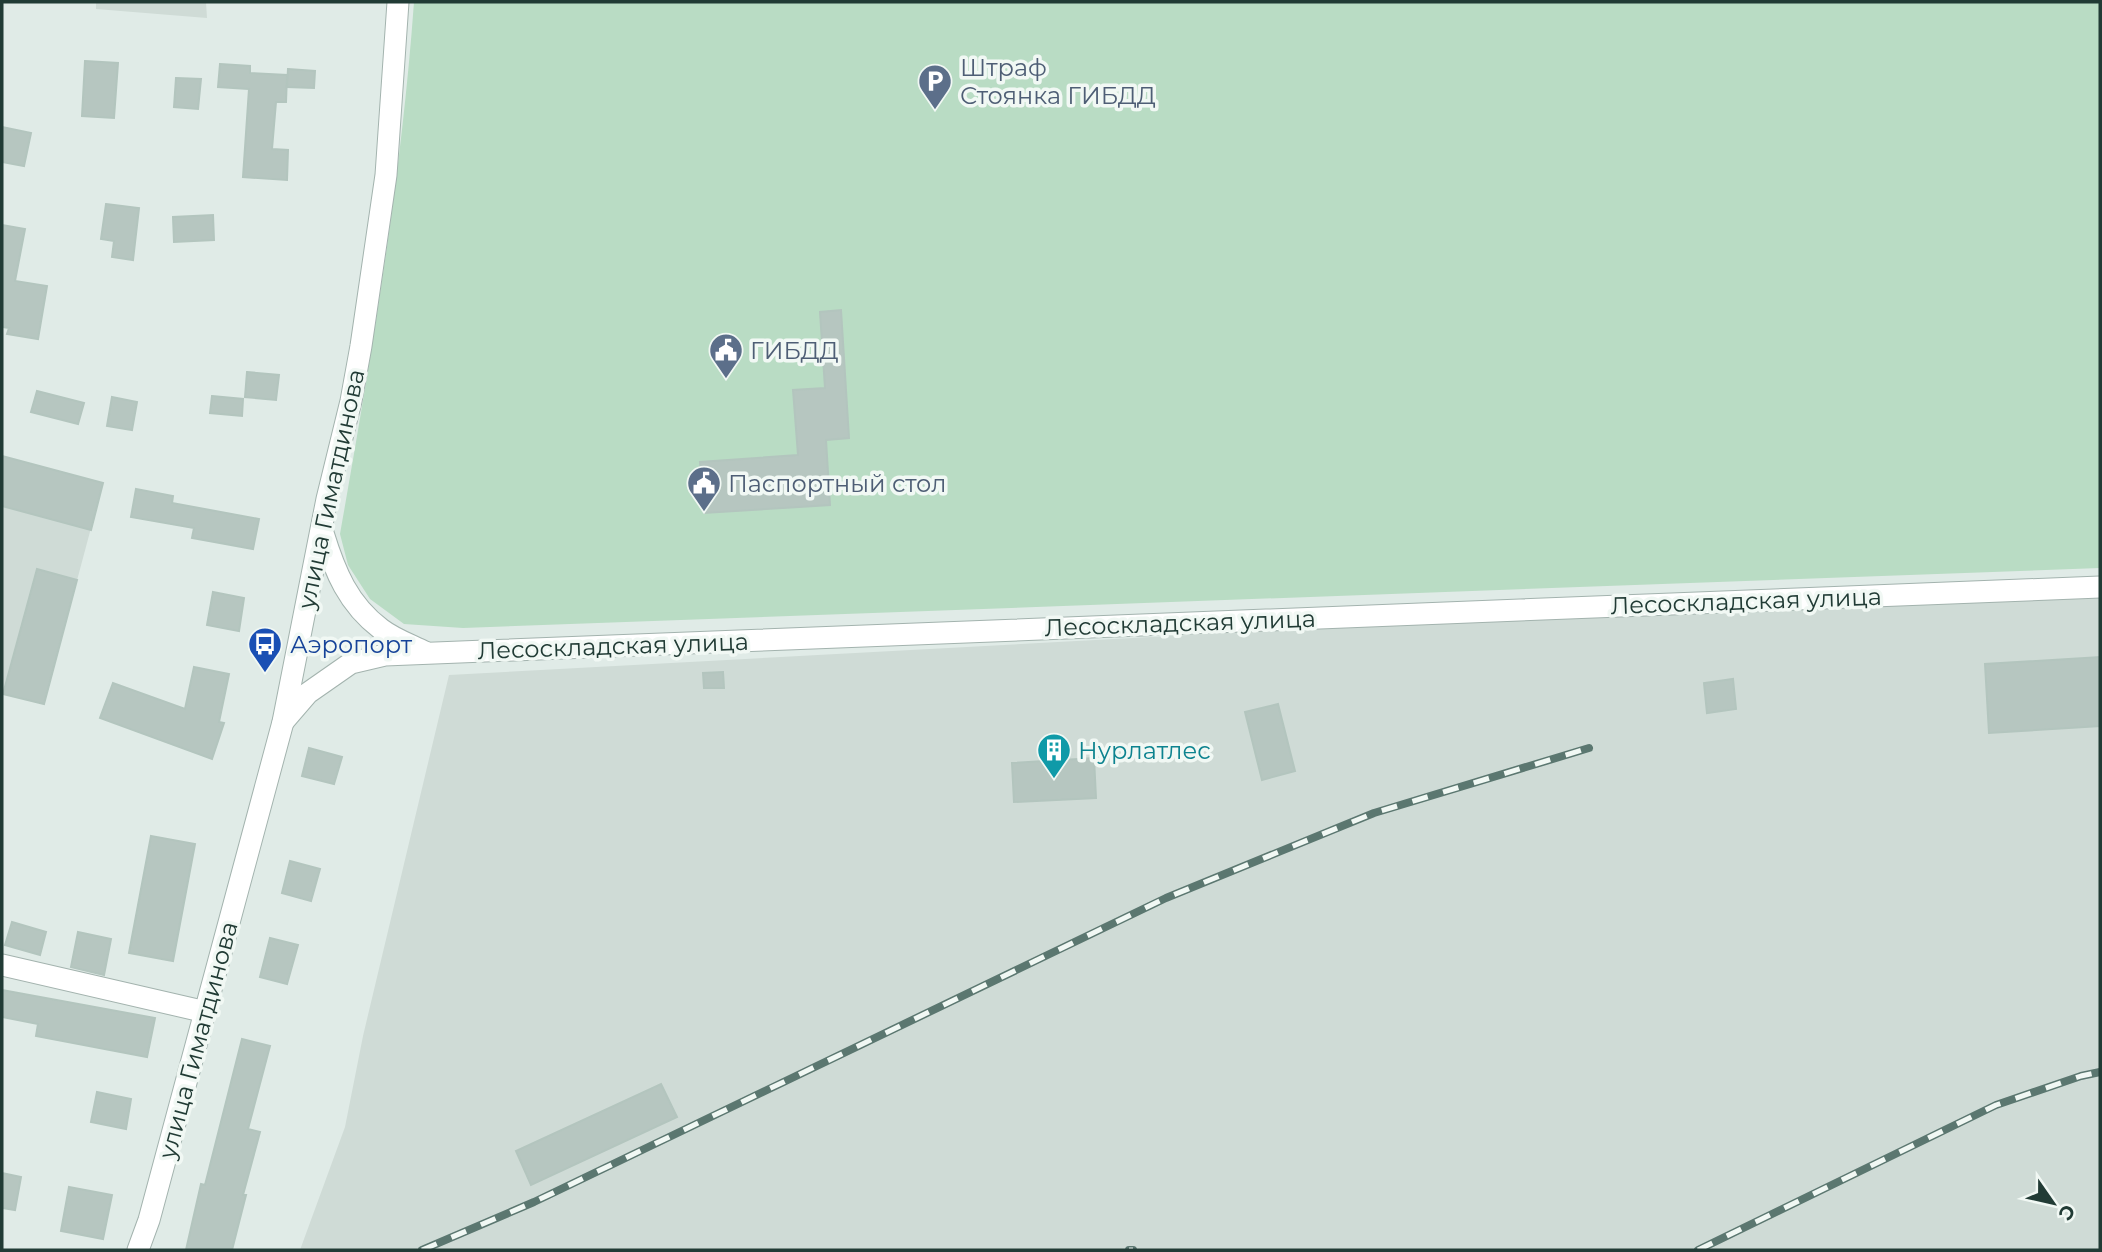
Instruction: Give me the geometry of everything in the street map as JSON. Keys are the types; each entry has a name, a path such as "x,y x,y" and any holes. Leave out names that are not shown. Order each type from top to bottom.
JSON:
{"street":[{"name":"улица Гиматдинова","path":"138,1250 149,1220 283,722 351,401 386,175 398,2"},
{"path":"322,530 334,570 352,600 382,629 427,653"},
{"name":"Лесоскладская улица","path":"283,722 308,693 351,663 385,655 2100,587"},
{"path":"2,965 205,1012"}],"shaded area":[{"path":"96,2 206,2 207,18 96,9"},
{"path":"2,456 103,483 44,704 3,694 2,698"},
{"path":"2100,597 2100,1250 300,1250 345,1127 363,1036 449,675 1521,617"}],"green space":[{"path":"414,2 2100,2 2100,568 463,628 404,624 370,599 348,565 340,534 374,336 393,203"}],"building":[{"path":"85,61 118,63 114,118 82,116"},
{"path":"220,64 250,66 250,73 287,75 286,102 276,102 272,149 288,150 287,180 243,177 249,89 218,87"},
{"path":"288,69 315,71 314,88 287,87"},
{"path":"176,78 201,79 198,109 174,107"},
{"path":"2,127 31,133 24,166 2,162"},
{"path":"106,204 139,208 133,260 112,257 114,241 101,239"},
{"path":"213,215 214,240 174,242 173,217"},
{"path":"2,225 25,229 15,281 47,286 38,339 7,334 9,328 2,327"},
{"path":"841,310 849,438 826,440 830,505 704,513 700,462 798,455 793,390 825,388 820,312"},
{"path":"247,372 279,375 276,400 245,397"},
{"path":"37,391 84,403 78,424 31,412"},
{"path":"212,396 243,399 242,416 210,413"},
{"path":"112,397 137,402 132,430 107,426"},
{"path":"2,456 103,483 91,530 2,506"},
{"path":"136,489 173,496 172,503 259,519 253,549 192,538 194,528 131,517"},
{"path":"37,569 77,580 44,704 3,694"},
{"path":"213,592 244,598 239,631 207,625"},
{"path":"2100,657 2100,726 1989,733 1985,664"},
{"path":"194,667 229,674 219,722 224,723 212,759 100,718 113,683 185,709"},
{"path":"723,672 724,688 704,688 703,673"},
{"path":"1733,679 1736,709 1707,713 1704,683"},
{"path":"1278,704 1295,771 1262,780 1245,712"},
{"path":"309,748 342,757 334,784 302,776"},
{"name":"Нурлатлес","path":"1094,758 1096,798 1014,802 1012,763"},
{"path":"151,836 195,844 173,961 129,953"},
{"path":"290,861 320,869 311,901 282,893"},
{"path":"12,922 46,932 40,955 5,945"},
{"path":"78,932 111,939 104,975 71,967"},
{"path":"270,938 298,945 287,984 260,977"},
{"path":"2,990 155,1018 147,1057 36,1036 38,1024 2,1017"},
{"path":"242,1039 270,1046 248,1129 260,1132 232,1250 186,1250 201,1184 205,1185"},
{"path":"661,1084 677,1117 531,1185 516,1151"},
{"path":"97,1092 131,1099 126,1129 91,1122"},
{"path":"2,1173 21,1177 15,1210 2,1208"},
{"path":"69,1187 112,1195 103,1239 61,1231"}],"railway":[{"path":"422,1250 534,1202 1166,898 1374,813 1589,748"},
{"path":"1698,1250 1996,1105 2100,1072"}],"place":[{"name":"Штраф Стоянка ГИБДД","path":"935,111"},
{"name":"ГИБДД","path":"726,380"},
{"name":"Паспортный стол","path":"704,513"},
{"name":"Аэропорт","path":"265,674"},
{"name":"Нурлатлес","path":"1054,780"}]}
